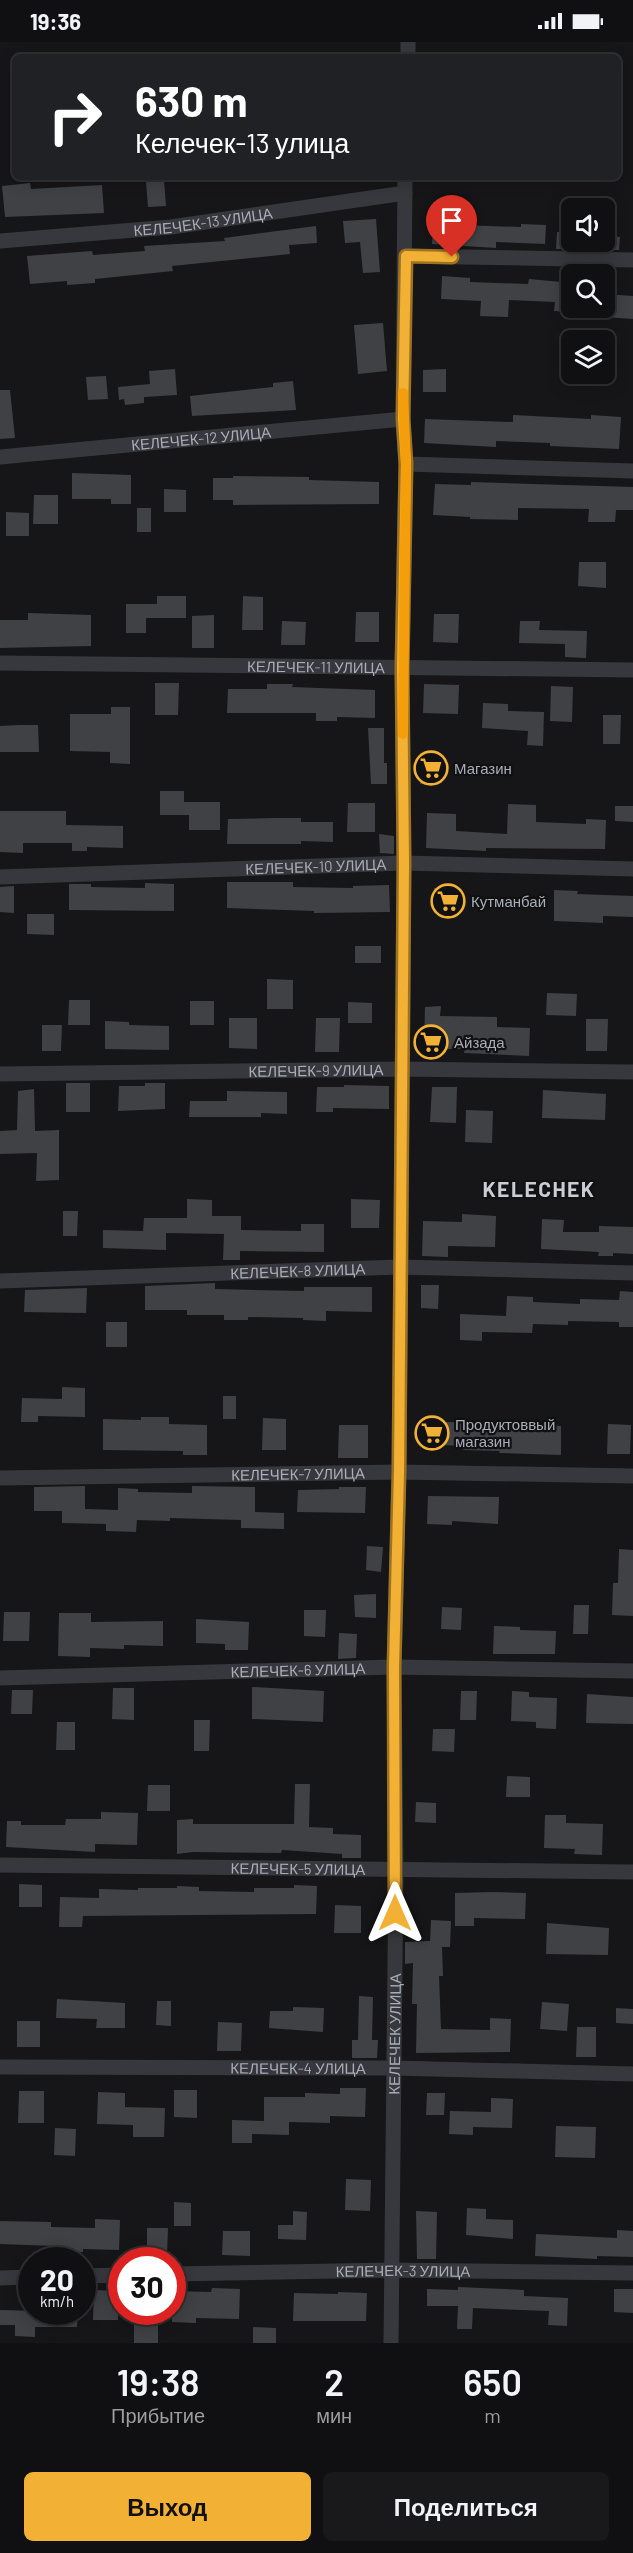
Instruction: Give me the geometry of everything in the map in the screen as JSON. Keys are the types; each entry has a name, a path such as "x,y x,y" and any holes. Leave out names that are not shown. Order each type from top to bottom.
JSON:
{"street":[{"name":"КЕЛЕЧЕК УЛИЦА","path":"391,2343 396,1869 394,1667 399,1472 404,863 402,668 406,464 403,419 405,180"},
{"name":"КЕЛЕЧЕК-13 УЛИЦА","path":"0,241 171,227 405,193"},
{"path":"406,256 633,260"},
{"name":"КЕЛЕЧЕК-12 УЛИЦА","path":"0,457 403,419"},
{"path":"406,464 633,471"},
{"name":"КЕЛЕЧЕК-11 УЛИЦА","path":"0,663 633,670"},
{"name":"КЕЛЕЧЕК-10 УЛИЦА","path":"0,877 404,863 633,868"},
{"name":"КЕЛЕЧЕК-9 УЛИЦА","path":"0,1074 402,1069 633,1072"},
{"name":"КЕЛЕЧЕК-8 УЛИЦА","path":"0,1281 399,1267 633,1273"},
{"name":"КЕЛЕЧЕК-7 УЛИЦА","path":"0,1478 399,1472 633,1476"},
{"name":"КЕЛЕЧЕК-6 УЛИЦА","path":"0,1678 394,1667 633,1671"},
{"name":"КЕЛЕЧЕК-5 УЛИЦА","path":"0,1865 633,1872"},
{"name":"КЕЛЕЧЕК-4 УЛИЦА","path":"0,2067 394,2068 633,2074"},
{"name":"КЕЛЕЧЕК-3 УЛИЦА","path":"186,2274 390,2270 633,2273"},
{"path":"0,2278 18,2277"}],"building":[{"path":"164,180 166,206 148,207 146,182"},
{"path":"30,183 31,189 102,185 104,213 5,217 2,186"},
{"path":"434,210 459,210 459,225 521,227 521,224 546,225 545,244 496,242 496,248 432,244"},
{"path":"376,219 380,272 363,273 360,242 345,243 343,221"},
{"path":"316,226 317,243 289,245 290,254 172,266 173,271 95,279 95,283 67,285 67,281 30,284 27,256 92,251 93,255 145,251 144,246 225,241 224,238"},
{"path":"557,232 561,232 561,249 556,249"},
{"path":"615,237 620,237 619,250 615,250"},
{"path":"442,276 470,278 470,282 528,284 529,279 561,282 561,311 554,311 555,302 509,300 508,317 480,316 481,301 441,299"},
{"path":"615,295 633,296 633,319 615,318"},
{"path":"383,323 387,371 358,374 354,325"},
{"path":"175,369 177,395 144,397 144,403 125,405 124,399 119,400 118,387 150,384 149,371"},
{"path":"446,369 446,392 423,392 423,370"},
{"path":"106,376 108,399 88,400 86,377"},
{"path":"293,381 296,410 192,416 190,396 273,387 273,383"},
{"path":"0,390 10,390 15,438 0,439"},
{"path":"513,415 591,419 591,415 621,417 619,449 496,441 496,447 424,443 425,419 513,422"},
{"path":"72,473 131,475 131,504 111,504 111,499 72,499"},
{"path":"233,476 309,477 309,480 379,482 379,504 233,505 233,500 213,500 213,478 233,478"},
{"path":"471,482 633,487 633,510 616,510 615,522 588,522 589,509 518,508 518,520 470,519 470,517 433,515 435,484 471,485"},
{"path":"164,489 186,490 186,512 164,512"},
{"path":"34,495 58,495 58,524 33,524"},
{"path":"137,508 151,508 151,532 137,532"},
{"path":"6,512 29,513 29,536 6,536"},
{"path":"579,562 606,562 606,588 578,586"},
{"path":"157,596 186,596 186,618 146,618 146,633 126,633 126,604 157,604"},
{"path":"243,596 263,597 263,630 242,630"},
{"path":"356,612 379,612 379,642 355,642"},
{"path":"28,613 91,615 91,646 0,648 0,620 28,620"},
{"path":"434,614 459,614 458,643 433,642"},
{"path":"214,615 214,648 192,648 192,616"},
{"path":"282,621 306,622 305,645 281,645"},
{"path":"520,621 540,621 539,630 587,631 586,658 565,657 565,644 519,643"},
{"path":"155,683 179,683 178,715 155,715"},
{"path":"267,684 375,690 375,718 337,717 337,721 316,721 316,713 227,713 228,689 267,689"},
{"path":"424,684 459,685 458,714 423,713"},
{"path":"551,686 573,687 572,722 550,721"},
{"path":"483,703 508,704 508,711 544,712 543,746 527,745 528,731 482,728"},
{"path":"111,707 130,707 130,764 110,763 110,752 70,751 70,714 111,714"},
{"path":"603,715 621,715 620,744 603,744"},
{"path":"38,725 39,752 0,752 0,726"},
{"path":"368,728 384,728 384,763 387,763 387,784 371,784"},
{"name":"Магазин","path":"420,753 441,753 442,783 420,784"},
{"path":"160,791 184,791 184,802 220,802 220,830 189,830 189,815 160,815"},
{"path":"348,803 375,803 375,832 347,832"},
{"path":"508,804 536,805 536,822 586,824 586,819 606,820 605,849 486,848 486,851 426,848 427,813 456,814 456,831 507,834"},
{"path":"615,806 633,806 633,822 615,821"},
{"path":"0,811 66,811 66,825 123,826 123,848 87,847 87,851 72,851 72,843 23,843 23,853 0,852"},
{"path":"301,818 301,822 333,822 333,842 227,844 228,819"},
{"path":"379,834 394,836 394,854 380,853"},
{"path":"227,882 293,882 293,887 353,888 353,886 389,885 390,912 314,913 314,911 227,908"},
{"path":"145,883 174,884 174,911 69,910 69,884 91,884 91,887 145,888"},
{"path":"14,886 14,913 0,912 0,887"},
{"name":"Кутманбай","path":"434,888 462,889 461,913 434,913"},
{"path":"554,890 578,891 577,894 633,896 633,917 603,916 603,923 554,921"},
{"path":"27,914 54,914 54,935 27,934"},
{"path":"355,946 381,946 381,963 355,963"},
{"path":"267,979 293,980 293,1009 267,1009"},
{"path":"547,993 577,994 576,1016 546,1015"},
{"path":"69,1000 90,1000 90,1025 68,1025"},
{"path":"190,1001 214,1001 214,1025 190,1025"},
{"path":"348,1002 372,1003 372,1023 348,1023"},
{"path":"441,1006 440,1016 497,1017 497,1027 530,1028 529,1056 464,1053 465,1049 424,1049 425,1007"},
{"path":"229,1018 257,1018 257,1049 229,1048"},
{"path":"316,1018 340,1018 339,1052 315,1052"},
{"path":"586,1019 608,1019 607,1051 586,1051"},
{"path":"105,1021 129,1022 129,1025 169,1026 169,1050 105,1049"},
{"path":"42,1025 62,1025 61,1051 42,1051"},
{"path":"66,1083 90,1083 90,1112 66,1112"},
{"path":"145,1083 165,1083 165,1109 118,1111 119,1086 145,1086"},
{"path":"344,1085 389,1086 389,1109 333,1108 333,1112 316,1112 317,1087 344,1087"},
{"path":"432,1087 457,1087 456,1123 430,1122"},
{"path":"34,1089 35,1131 59,1130 59,1180 36,1181 37,1153 0,1154 0,1131 17,1130 18,1091"},
{"path":"543,1090 606,1094 605,1120 542,1118"},
{"path":"227,1091 287,1092 287,1114 261,1113 261,1117 189,1117 190,1101 227,1101"},
{"path":"466,1110 493,1111 492,1143 465,1142"},
{"path":"187,1199 212,1200 212,1216 241,1216 241,1230 301,1231 301,1224 324,1224 324,1252 240,1251 240,1260 223,1260 224,1234 166,1233 166,1250 103,1248 103,1230 143,1231 144,1218 187,1218"},
{"path":"351,1199 380,1200 379,1228 351,1228"},
{"path":"63,1211 78,1211 77,1236 63,1236"},
{"path":"462,1214 496,1216 495,1247 448,1246 448,1257 422,1256 423,1221 462,1222"},
{"path":"542,1219 564,1220 563,1232 599,1232 599,1226 633,1227 633,1254 613,1253 613,1256 598,1256 599,1252 541,1249"},
{"path":"215,1283 215,1289 304,1291 304,1287 372,1287 372,1312 326,1311 326,1321 303,1320 303,1318 248,1317 248,1320 224,1320 224,1315 187,1315 187,1310 145,1310 145,1286"},
{"path":"421,1285 439,1285 438,1309 421,1308"},
{"path":"87,1288 86,1313 24,1312 25,1290"},
{"path":"620,1291 633,1292 633,1327 619,1327 619,1322 568,1321 568,1325 533,1324 532,1333 482,1332 482,1341 460,1340 460,1314 506,1316 507,1296 533,1297 533,1302 580,1304 580,1299 619,1300"},
{"path":"106,1322 127,1322 127,1347 106,1347"},
{"path":"62,1387 85,1388 85,1417 38,1416 38,1422 21,1422 22,1398 62,1399"},
{"path":"223,1396 236,1396 236,1419 223,1419"},
{"path":"141,1417 169,1417 169,1424 207,1425 207,1455 183,1455 183,1451 103,1450 103,1419 141,1420"},
{"path":"263,1418 286,1419 286,1450 262,1450"},
{"path":"421,1421 561,1426 561,1455 499,1453 500,1451 463,1450 463,1446 420,1444"},
{"path":"608,1424 631,1425 630,1454 607,1454"},
{"path":"339,1425 368,1425 368,1458 338,1458"},
{"path":"85,1486 85,1509 118,1510 118,1488 138,1489 138,1492 192,1493 192,1486 255,1487 255,1512 284,1513 284,1529 241,1528 241,1520 170,1518 170,1521 137,1520 136,1532 106,1531 106,1524 62,1523 62,1511 34,1511 34,1487"},
{"path":"339,1487 366,1487 365,1513 297,1512 298,1490 339,1489"},
{"path":"428,1496 499,1497 498,1524 452,1521 452,1525 427,1524"},
{"path":"367,1546 383,1547 381,1572 366,1570"},
{"path":"619,1549 633,1550 633,1616 612,1615 613,1583 618,1583"},
{"path":"376,1594 376,1618 355,1617 354,1595"},
{"path":"574,1605 589,1605 588,1634 573,1634"},
{"path":"442,1607 462,1608 461,1630 441,1629"},
{"path":"304,1610 326,1610 325,1637 304,1636"},
{"path":"4,1612 30,1612 29,1641 3,1641"},
{"path":"59,1613 91,1613 91,1622 163,1621 163,1646 124,1645 124,1649 90,1648 90,1657 58,1656"},
{"path":"196,1619 249,1622 248,1650 225,1650 225,1644 196,1643"},
{"path":"494,1626 520,1627 520,1630 556,1631 555,1654 493,1654"},
{"path":"339,1633 357,1634 356,1658 338,1659"},
{"path":"252,1687 324,1691 323,1722 252,1719"},
{"path":"113,1688 134,1688 134,1720 112,1719"},
{"path":"12,1690 33,1690 32,1714 11,1714"},
{"path":"461,1691 477,1691 476,1720 460,1720"},
{"path":"512,1691 529,1692 529,1697 557,1698 556,1729 536,1728 536,1722 511,1721"},
{"path":"587,1694 633,1697 633,1724 586,1723"},
{"path":"194,1720 210,1720 209,1751 194,1751"},
{"path":"57,1722 75,1722 75,1750 56,1750"},
{"path":"433,1729 455,1729 454,1752 432,1751"},
{"path":"507,1776 530,1777 530,1797 506,1797"},
{"path":"295,1784 310,1784 309,1827 333,1828 333,1834 361,1835 361,1858 342,1858 342,1854 282,1850 281,1853 193,1852 177,1854 177,1820 193,1819 193,1824 294,1824"},
{"path":"148,1785 170,1785 170,1811 147,1811"},
{"path":"416,1802 436,1803 436,1823 415,1822"},
{"path":"101,1812 138,1813 137,1845 95,1844 95,1852 6,1847 7,1821 21,1821 21,1825 65,1825 66,1819 101,1819"},
{"path":"545,1815 566,1815 566,1823 603,1824 602,1855 574,1854 575,1849 544,1848"},
{"path":"19,1884 42,1885 42,1907 19,1907"},
{"path":"294,1885 317,1886 316,1914 83,1916 82,1927 59,1927 60,1897 99,1898 99,1889 138,1890 138,1888 177,1888 177,1886 199,1887 199,1891 254,1892 254,1888 294,1888"},
{"path":"455,1893 526,1893 525,1919 474,1918 474,1926 455,1926"},
{"path":"335,1905 361,1906 361,1933 334,1933"},
{"path":"431,1920 451,1921 450,1947 442,1947 443,1976 439,1976 441,2029 490,2030 490,2018 511,2019 510,2052 416,2053 417,2004 412,2004 413,1963 405,1964 405,1942 430,1941"},
{"path":"547,1923 609,1928 608,1955 546,1954"},
{"path":"359,1996 373,1997 372,2040 378,2040 377,2058 352,2058 352,2040 358,2040"},
{"path":"57,1999 125,2003 125,2028 96,2028 97,2019 56,2018"},
{"path":"157,2001 171,2001 171,2026 156,2025"},
{"path":"542,2002 569,2004 567,2031 540,2029"},
{"path":"293,2007 324,2008 323,2032 269,2028 270,2011 293,2011"},
{"path":"616,2008 633,2009 633,2024 616,2023"},
{"path":"17,2021 40,2021 40,2047 17,2047"},
{"path":"218,2022 242,2023 241,2051 217,2051"},
{"path":"577,2027 596,2027 596,2057 576,2057"},
{"path":"340,2088 366,2088 365,2117 330,2116 330,2123 289,2122 289,2135 252,2134 252,2143 232,2143 232,2120 264,2121 264,2097 305,2097 305,2093 340,2094"},
{"path":"174,2090 197,2090 197,2118 174,2117"},
{"path":"19,2091 44,2091 44,2123 18,2123"},
{"path":"98,2092 125,2093 125,2107 165,2108 164,2137 133,2137 133,2125 97,2124"},
{"path":"427,2093 445,2093 444,2115 426,2115"},
{"path":"491,2098 513,2099 512,2128 473,2127 473,2135 449,2134 450,2111 491,2112"},
{"path":"556,2126 596,2127 595,2158 555,2157"},
{"path":"55,2128 76,2129 75,2156 54,2155"},
{"path":"346,2179 371,2180 370,2211 345,2210"},
{"path":"174,2202 191,2203 191,2226 174,2226"},
{"path":"467,2208 486,2209 486,2219 513,2220 513,2239 466,2235"},
{"path":"293,2211 307,2212 306,2240 278,2239 278,2225 293,2225"},
{"path":"416,2211 437,2212 436,2259 417,2259"},
{"path":"95,2219 120,2220 119,2247 108,2247 108,2250 96,2249 96,2247 0,2244 0,2221 51,2222 51,2227 95,2228"},
{"path":"147,2228 168,2228 167,2247 147,2247"},
{"path":"617,2230 633,2231 633,2257 597,2256 597,2259 535,2256 536,2234 617,2238"},
{"path":"223,2231 250,2231 250,2256 222,2255"},
{"path":"458,2287 524,2290 524,2296 568,2298 567,2326 548,2325 549,2311 473,2308 472,2329 457,2329 458,2306 427,2306 427,2289 458,2290"},
{"path":"212,2288 240,2289 239,2319 196,2318 196,2323 186,2323 186,2291 211,2292"},
{"path":"614,2289 633,2289 633,2313 614,2312"},
{"path":"96,2290 108,2291 108,2320 96,2320"},
{"path":"338,2292 367,2293 366,2321 293,2321 294,2293 338,2294"},
{"path":"0,2310 18,2310 18,2325 77,2325 77,2327 35,2327 35,2337 15,2336 15,2325 0,2325"},
{"path":"134,2325 158,2325 158,2343 134,2343"},
{"path":"253,2327 276,2328 276,2343 253,2343"}],"slow traffic":[{"path":"403,393 406,464 403,734"}],"place":[{"name":"Магазин","path":"431,768"},
{"name":"Кутманбай","path":"448,901"},
{"name":"Айзада","path":"431,1042"},
{"name":"Продуктоввый магазин","path":"432,1433"}],"district":[{"name":"KELECHEK","path":"539,1188"}],"route":[{"path":"395,1913 394,1667 399,1472 404,863 402,668 406,464 403,419 406,256 452,257"}]}
